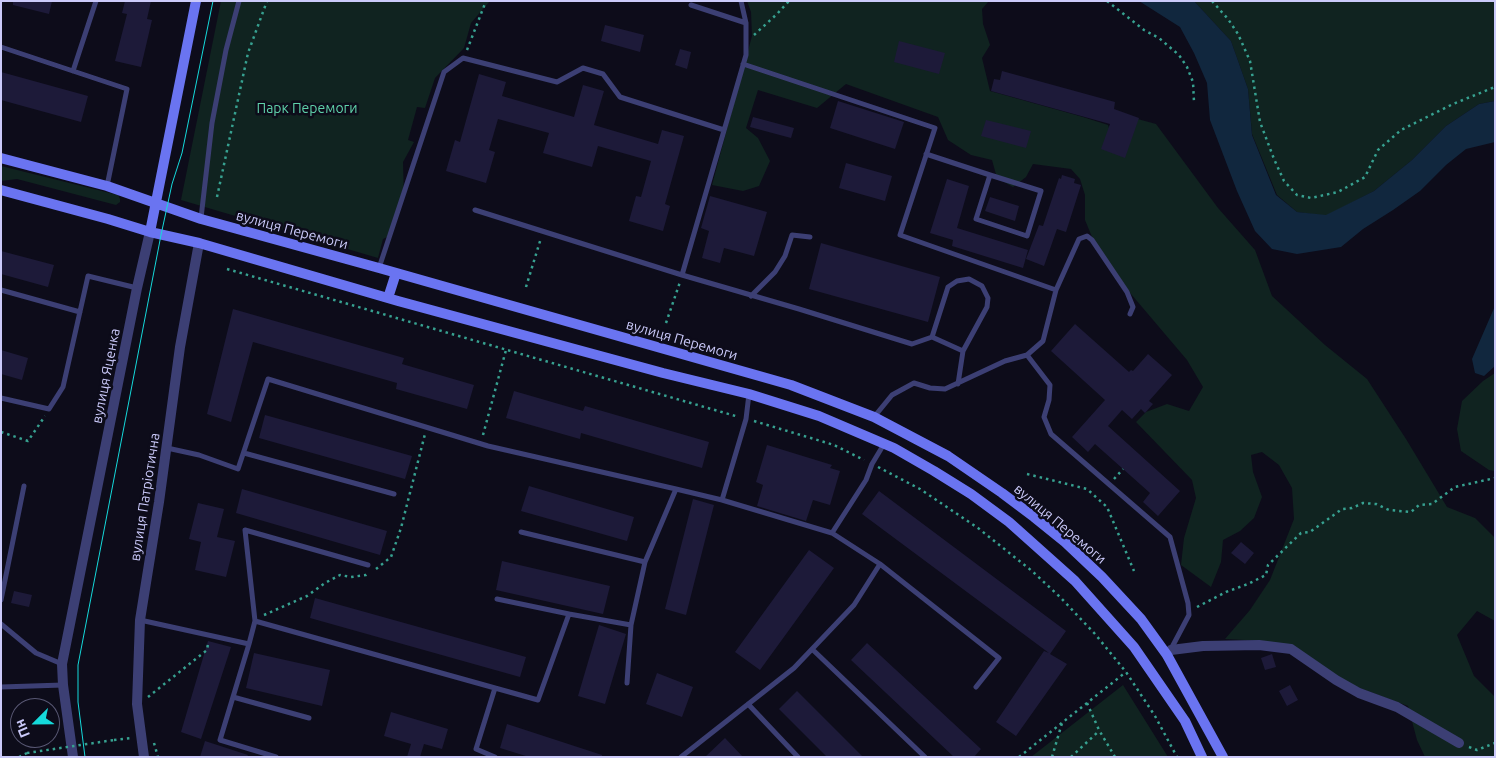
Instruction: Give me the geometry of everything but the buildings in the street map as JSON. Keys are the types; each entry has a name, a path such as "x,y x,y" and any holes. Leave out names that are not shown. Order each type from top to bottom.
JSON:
{"main road":[{"name":"вулиця Яценка","path":"150,232 196,1"},
{"name":"вулиця Перемоги","path":"1,158 107,186 201,219 791,385 874,417 948,456 1034,517 1065,542 1102,577 1169,652 1223,757"},
{"path":"1,190 150,232 199,243 388,298 663,373 749,394 819,416 884,444 934,471 971,494 1009,522 1075,581 1134,647 1185,720 1202,757"},
{"path":"388,298 396,273"}],"street":[{"name":"вулиця Яценка","path":"73,757 62,664 150,232"},
{"name":"вулиця Патріотична","path":"144,757 137,704 140,620 159,502 180,347 199,243"},
{"path":"1169,652 1203,646 1258,646 1291,649 1336,680 1360,693 1397,707 1459,743"}],"lane":[{"path":"73,71 96,1"},
{"path":"201,219 212,123 226,50 239,1"},
{"path":"682,275 746,54 746,23 741,1"},
{"path":"691,5 746,23"},
{"path":"1,48 127,89 107,186"},
{"path":"379,268 444,72 463,58 557,82 582,68 603,74 620,97 724,130"},
{"path":"743,64 935,128 900,235 1056,290"},
{"path":"926,154 1042,191 1027,236 976,219 990,175"},
{"path":"475,210 912,344 932,337 963,351"},
{"path":"751,296 776,272 785,256 792,235 810,237"},
{"path":"874,417 892,396 914,383 930,388 945,389 1006,361 1027,355 1043,341 1056,290 1079,239 1087,236 1092,240 1126,292 1133,307 1130,314"},
{"path":"1,398 49,409 63,387 88,276 138,288"},
{"path":"932,337 948,287 957,281 969,279 982,286 988,298 987,307 963,351 958,384"},
{"path":"1,290 80,312"},
{"path":"1027,355 1050,385 1049,400 1044,417 1051,434 1170,537 1188,603 1189,615 1169,652"},
{"path":"166,448 199,455 238,469 268,379 481,444 722,500 832,532 880,564 999,658 976,687"},
{"path":"722,500 746,419 749,394"},
{"path":"832,532 866,480 872,464 884,444"},
{"path":"244,453 394,494"},
{"path":"1,600 24,486"},
{"path":"627,683 630,625 645,562 676,489"},
{"path":"276,757 220,740 250,644 255,621 245,530 368,565"},
{"path":"521,532 645,562"},
{"path":"681,757 794,668 854,605 880,564"},
{"path":"497,599 630,625"},
{"path":"255,621 538,700 569,614"},
{"path":"140,620 250,644"},
{"path":"1,624 36,653 62,664"},
{"path":"812,649 926,757"},
{"path":"1,687 63,685"},
{"path":"495,688 476,749 495,757"},
{"path":"233,697 309,718"},
{"path":"748,704 798,757"}],"path":[{"path":"217,197 248,53 267,1"},
{"path":"463,58 486,1"},
{"path":"746,54 750,39 789,1"},
{"path":"1107,1 1180,55 1193,82 1194,102"},
{"path":"1212,1 1238,34 1250,61 1260,122 1284,181 1298,194 1311,198 1338,192 1365,177 1378,150 1401,130 1453,104 1495,87"},
{"path":"526,287 544,232"},
{"path":"227,269 834,445 872,464 920,489 978,528 1032,571 1060,597 1095,634 1126,672 1155,716 1177,757"},
{"path":"666,323 682,275"},
{"path":"481,444 506,350"},
{"path":"1,432 28,441 49,409"},
{"path":"401,528 424,436"},
{"path":"1027,474 1087,489 1097,498 1107,508 1134,571"},
{"path":"1189,615 1205,602 1266,575 1268,565 1301,533 1310,532 1342,509 1352,508 1363,503 1376,504 1389,510 1411,512 1419,505 1432,504 1455,487 1495,478"},
{"path":"1097,498 1102,492"},
{"path":"255,621 265,614 276,611 307,596 320,587"},
{"path":"156,691 207,650 211,635"},
{"path":"1019,757 1126,672"},
{"path":"1087,703 1115,757"},
{"path":"1052,757 1062,723"},
{"path":"1071,757 1100,730"},
{"path":"153,736 158,757"},
{"path":"19,757 27,753 134,737"},
{"path":"1459,743 1476,750 1495,743"}],"green space":[{"name":"Парк Перемоги","path":"221,1 490,1 471,23 464,48 435,78 425,108 417,107 408,140 414,142 403,162 404,200 387,237 383,239 378,258 181,200"},
{"path":"747,1 989,1 982,9 983,24 990,45 982,58 990,91 1108,125 1113,140 1134,118 1156,124 1218,208 1255,250 1272,296 1325,345 1367,379 1447,507 1475,518 1495,538 1495,621 1477,611 1457,635 1474,676 1495,697 1495,757 1425,757 1417,740 1408,706 1349,684 1264,641 1225,639 1250,610 1270,580 1294,519 1292,488 1279,465 1262,452 1251,455 1253,472 1262,497 1254,518 1240,531 1223,540 1221,562 1211,587 1181,565 1184,538 1196,498 1192,480 1136,422 1146,412 1167,404 1189,411 1203,387 1187,360 1131,294 1095,244 1085,220 1085,195 1080,179 1071,169 1033,164 1026,177 1013,187 997,178 992,160 971,155 948,140 938,117 846,84 817,108 758,90 746,128 758,138 770,161 759,186 743,191 712,185 752,36 751,12"},
{"path":"1194,1 1495,1 1495,101 1479,104 1446,126 1412,160 1374,191 1326,216 1297,212 1277,195 1252,134 1248,89 1231,41"},
{"path":"1,166 118,195 120,202 116,205 17,179 1,181"},
{"path":"1495,373 1495,471 1489,470 1461,451 1457,429 1462,401 1483,381"},
{"path":"1123,685 1168,757 1031,757"}],"water":[{"path":"1139,1 1194,1 1231,41 1248,89 1252,135 1276,195 1297,212 1326,215 1374,191 1412,160 1446,126 1479,104 1495,101 1495,142 1466,149 1446,165 1420,191 1363,229 1341,247 1297,254 1272,249 1255,231 1237,191 1210,120 1207,83 1194,53 1180,27"},
{"path":"1495,306 1495,366 1484,376 1475,373 1472,359"}],"tram line":[{"path":"85,757 78,702 78,665 161,235 172,184 182,153 213,1"}]}
